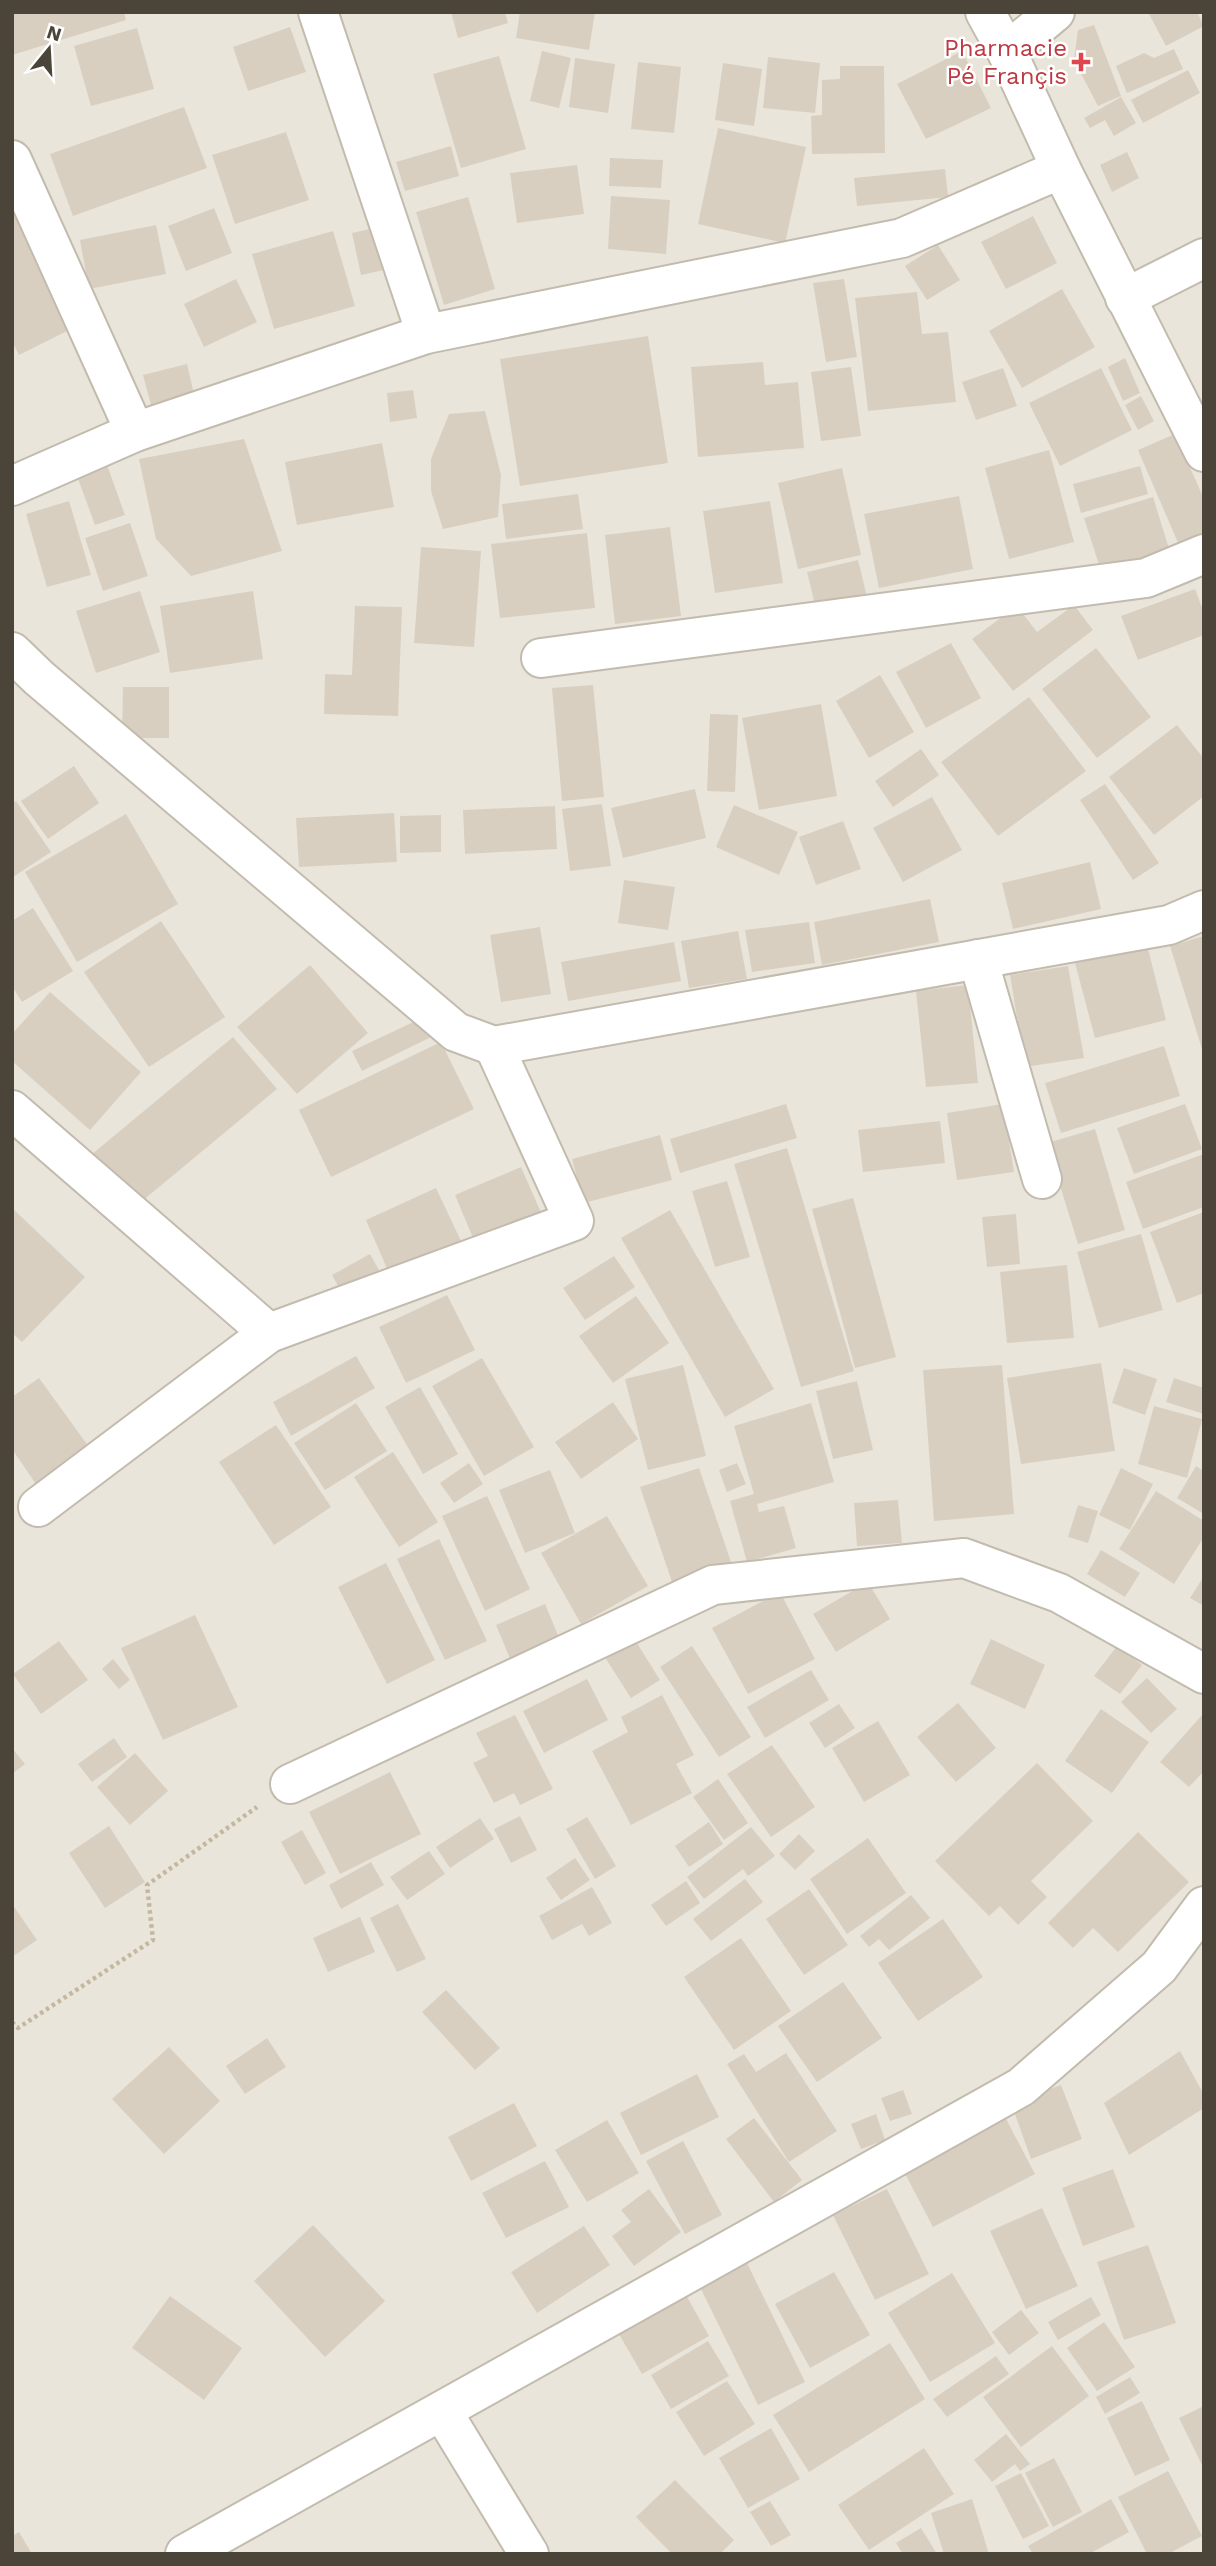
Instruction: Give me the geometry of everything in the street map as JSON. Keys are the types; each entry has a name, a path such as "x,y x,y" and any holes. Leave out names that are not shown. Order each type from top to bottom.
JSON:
{"street":[{"path":"318,12 426,334"},
{"path":"985,12 1007,52 1060,169 1204,452"},
{"path":"1007,52 1055,12"},
{"path":"12,160 135,432"},
{"path":"12,486 135,432 426,334 902,238 1060,169"},
{"path":"1125,298 1204,258"},
{"path":"541,658 1146,579 1204,554"},
{"path":"12,652 38,678 456,1032 494,1046 1169,925 1204,910"},
{"path":"978,958 1042,1179"},
{"path":"38,1507 268,1333 574,1221 494,1046"},
{"path":"12,1111 268,1333"},
{"path":"290,1784 713,1585 964,1558 1059,1593 1204,1674"},
{"path":"185,2554 1021,2087 1158,1967 1204,1906"},
{"path":"442,2411 529,2554"}],"path":[{"path":"12,2022 18,2028 153,1940 147,1885 290,1784"}],"shaded area":[{"path":"12,12 1204,12 1204,2554 12,2554"}],"building":[{"path":"12,12 124,12 126,20 12,55"},
{"path":"451,12 505,12 508,23 458,38"},
{"path":"520,12 595,12 589,50 516,38"},
{"path":"1148,12 1197,12 1204,26 1166,46"},
{"path":"1094,25 1121,96 1098,106 1074,60 1078,30"},
{"path":"290,27 306,72 248,91 233,47"},
{"path":"137,28 154,89 91,106 74,46"},
{"path":"1174,49 1183,69 1127,93 1116,66 1144,53 1154,58"},
{"path":"542,51 571,58 559,108 530,101"},
{"path":"962,51 991,108 926,139 897,84"},
{"path":"499,56 526,149 461,168 433,74"},
{"path":"768,57 820,63 815,113 763,108"},
{"path":"575,58 615,64 608,113 569,107"},
{"path":"638,62 681,67 674,133 631,129"},
{"path":"723,63 762,69 754,126 715,120"},
{"path":"840,66 884,66 885,153 812,154 811,116 822,115 822,80 840,79"},
{"path":"1188,70 1200,93 1143,123 1131,100"},
{"path":"1121,97 1136,123 1114,136 1105,120 1090,128 1084,118"},
{"path":"184,107 207,168 73,216 50,154"},
{"path":"718,128 806,147 785,243 698,224"},
{"path":"286,132 309,200 235,224 212,155"},
{"path":"451,146 459,176 405,191 396,162"},
{"path":"1127,152 1139,178 1112,192 1100,165"},
{"path":"610,158 663,160 661,188 609,186"},
{"path":"577,165 584,214 517,223 510,173"},
{"path":"945,169 948,197 857,206 854,178"},
{"path":"12,195 77,326 19,355 12,341"},
{"path":"611,196 670,200 666,254 608,249"},
{"path":"468,197 495,289 444,305 416,212"},
{"path":"214,208 232,253 186,271 168,226"},
{"path":"1033,216 1057,263 1006,289 981,242"},
{"path":"156,225 166,274 89,289 80,240"},
{"path":"374,228 384,270 361,275 352,233"},
{"path":"333,231 355,306 274,329 252,254"},
{"path":"938,245 960,280 927,300 905,266"},
{"path":"236,279 257,322 204,347 184,304"},
{"path":"844,279 857,357 826,362 813,283"},
{"path":"1062,289 1095,347 1022,388 989,331"},
{"path":"917,292 922,334 948,332 956,402 868,411 855,298"},
{"path":"648,336 668,463 520,486 500,359"},
{"path":"1125,358 1140,393 1123,401 1108,367"},
{"path":"763,362 765,385 798,382 804,448 698,457 691,367"},
{"path":"187,364 194,394 151,405 143,375"},
{"path":"851,367 861,436 821,441 811,372"},
{"path":"1003,368 1017,406 976,420 962,382"},
{"path":"1101,368 1132,430 1060,466 1029,403"},
{"path":"413,390 417,418 390,422 387,393"},
{"path":"1141,396 1154,421 1138,430 1125,405"},
{"path":"485,411 501,475 498,517 443,529 431,491 431,459 449,414"},
{"path":"1175,434 1204,499 1204,535 1179,545 1138,450"},
{"path":"244,439 282,551 191,576 156,539 139,459"},
{"path":"382,443 394,507 297,525 285,462"},
{"path":"1049,450 1074,542 1009,559 985,468"},
{"path":"107,465 125,515 95,525 77,476"},
{"path":"1140,466 1148,494 1081,513 1073,484"},
{"path":"842,468 861,555 798,569 778,483"},
{"path":"578,494 583,529 506,539 502,504"},
{"path":"959,496 973,569 879,588 864,514"},
{"path":"1153,497 1170,552 1102,574 1084,518"},
{"path":"69,501 91,575 47,587 26,514"},
{"path":"770,501 783,583 715,593 703,511"},
{"path":"130,523 148,576 103,591 85,538"},
{"path":"670,527 681,616 615,624 605,535"},
{"path":"587,533 595,608 500,618 491,544"},
{"path":"421,547 481,551 474,647 414,643"},
{"path":"858,560 867,597 816,609 807,572"},
{"path":"1195,589 1204,613 1204,635 1138,660 1121,616"},
{"path":"140,591 160,652 96,673 76,611"},
{"path":"253,591 263,659 170,673 160,606"},
{"path":"1074,605 1093,630 1013,691 972,639 1017,606 1037,632"},
{"path":"355,606 402,607 398,716 324,714 325,674 352,675"},
{"path":"951,643 981,698 926,728 896,672"},
{"path":"1096,648 1151,717 1097,758 1042,689"},
{"path":"880,675 914,732 869,758 836,701"},
{"path":"593,685 604,797 562,801 552,688"},
{"path":"123,687 169,687 169,738 122,738"},
{"path":"1029,697 1086,771 998,836 941,762"},
{"path":"821,704 837,796 759,810 742,718"},
{"path":"710,714 738,715 735,792 707,791"},
{"path":"1177,725 1204,759 1204,796 1154,835 1109,777"},
{"path":"921,749 939,775 893,807 875,781"},
{"path":"74,766 99,803 48,839 21,801"},
{"path":"1105,784 1159,863 1133,880 1080,800"},
{"path":"695,789 706,838 623,858 611,808"},
{"path":"932,797 962,850 903,882 873,828"},
{"path":"16,801 51,852 13,877 12,804"},
{"path":"602,804 611,866 570,871 562,809"},
{"path":"734,805 798,832 779,875 716,847"},
{"path":"555,806 557,849 465,854 463,810"},
{"path":"394,813 397,862 299,867 296,818"},
{"path":"126,814 178,904 77,962 25,872"},
{"path":"441,815 441,852 400,853 400,816"},
{"path":"843,821 861,869 816,885 799,837"},
{"path":"1090,862 1101,909 1013,929 1002,883"},
{"path":"624,880 675,887 668,930 618,923"},
{"path":"930,899 939,942 822,965 814,922"},
{"path":"33,908 73,971 22,1002 12,986 12,921"},
{"path":"161,921 225,1017 149,1067 84,972"},
{"path":"809,922 815,963 752,972 745,930"},
{"path":"540,927 551,994 501,1002 490,935"},
{"path":"738,931 747,979 689,988 681,941"},
{"path":"1204,936 1204,1052 1203,1052 1170,946"},
{"path":"674,942 681,981 568,1001 561,962"},
{"path":"1147,945 1166,1020 1095,1038 1075,963"},
{"path":"310,965 368,1033 297,1094 237,1027"},
{"path":"1068,966 1084,1058 1025,1067 1010,975"},
{"path":"968,985 978,1083 926,1087 916,991"},
{"path":"50,992 141,1072 90,1130 12,1061 12,1034"},
{"path":"424,1017 433,1036 362,1071 352,1051"},
{"path":"233,1037 277,1089 135,1207 91,1155"},
{"path":"441,1042 474,1109 331,1177 299,1110"},
{"path":"1164,1046 1180,1096 1061,1133 1045,1083"},
{"path":"786,1104 797,1138 680,1173 670,1139"},
{"path":"1003,1104 1014,1172 957,1180 947,1113"},
{"path":"1185,1104 1202,1149 1134,1174 1117,1128"},
{"path":"940,1121 945,1163 863,1172 858,1130"},
{"path":"1095,1129 1125,1230 1078,1244 1047,1143"},
{"path":"660,1135 672,1180 584,1203 572,1159"},
{"path":"787,1148 854,1371 801,1387 734,1164"},
{"path":"1204,1154 1204,1207 1143,1229 1126,1182"},
{"path":"521,1167 543,1217 476,1245 455,1195"},
{"path":"727,1181 750,1257 715,1267 692,1191"},
{"path":"436,1188 461,1241 389,1273 366,1220"},
{"path":"853,1198 896,1357 855,1368 812,1209"},
{"path":"12,1208 85,1277 22,1342 12,1333"},
{"path":"670,1210 774,1389 725,1417 621,1238"},
{"path":"1204,1212 1204,1293 1177,1303 1150,1232"},
{"path":"1016,1214 1020,1264 987,1267 982,1217"},
{"path":"1141,1234 1163,1310 1099,1328 1077,1252"},
{"path":"370,1254 384,1279 346,1300 332,1275"},
{"path":"614,1256 635,1287 585,1320 563,1288"},
{"path":"1067,1265 1074,1338 1007,1343 1000,1272"},
{"path":"447,1295 475,1350 406,1383 379,1327"},
{"path":"636,1296 669,1343 613,1383 579,1336"},
{"path":"356,1356 375,1388 291,1436 273,1402"},
{"path":"482,1358 534,1447 484,1476 432,1386"},
{"path":"1101,1363 1115,1451 1021,1464 1007,1378"},
{"path":"683,1365 706,1456 648,1470 625,1379"},
{"path":"1002,1365 1014,1514 934,1521 923,1370"},
{"path":"1124,1368 1157,1379 1145,1415 1112,1403"},
{"path":"39,1378 89,1447 36,1484 12,1449 12,1397"},
{"path":"1174,1378 1204,1388 1204,1414 1166,1402"},
{"path":"857,1381 873,1450 833,1459 816,1391"},
{"path":"420,1387 458,1454 423,1474 385,1407"},
{"path":"613,1402 638,1439 581,1479 555,1442"},
{"path":"356,1403 387,1451 325,1490 294,1443"},
{"path":"811,1403 834,1482 757,1504 759,1512 784,1506 796,1548 747,1562 730,1501 754,1494 734,1426"},
{"path":"1154,1406 1202,1419 1187,1478 1138,1464"},
{"path":"276,1425 331,1507 274,1545 219,1462"},
{"path":"393,1452 438,1522 399,1547 354,1477"},
{"path":"469,1463 483,1484 454,1503 440,1483"},
{"path":"737,1463 746,1484 727,1492 719,1470"},
{"path":"1196,1466 1204,1471 1204,1514 1177,1498"},
{"path":"699,1468 731,1562 672,1582 640,1487"},
{"path":"1121,1468 1153,1484 1130,1530 1099,1515"},
{"path":"550,1470 575,1533 525,1553 499,1490"},
{"path":"1156,1491 1204,1521 1204,1537 1174,1584 1119,1549"},
{"path":"487,1496 530,1589 485,1611 442,1516"},
{"path":"898,1500 902,1543 857,1546 854,1503"},
{"path":"1078,1505 1098,1511 1088,1543 1068,1537"},
{"path":"607,1516 648,1586 581,1624 541,1553"},
{"path":"439,1539 487,1641 445,1660 397,1559"},
{"path":"1101,1550 1140,1573 1125,1597 1087,1574"},
{"path":"386,1563 435,1660 387,1684 338,1587"},
{"path":"1204,1576 1204,1606 1190,1598"},
{"path":"868,1582 890,1619 836,1652 813,1614"},
{"path":"780,1592 815,1659 748,1694 712,1628"},
{"path":"545,1604 560,1640 511,1661 496,1625"},
{"path":"195,1615 238,1707 163,1740 121,1648"},
{"path":"991,1639 1045,1665 1025,1709 970,1684"},
{"path":"635,1640 660,1680 631,1698 606,1659"},
{"path":"59,1641 88,1680 41,1714 13,1674"},
{"path":"692,1646 751,1737 719,1757 660,1667"},
{"path":"1117,1646 1142,1665 1120,1694 1094,1676"},
{"path":"113,1659 130,1680 119,1689 102,1669"},
{"path":"811,1670 829,1700 765,1738 747,1707"},
{"path":"1147,1678 1177,1709 1151,1733 1121,1702"},
{"path":"587,1679 608,1720 544,1753 523,1711"},
{"path":"662,1695 694,1755 676,1764 692,1793 631,1825 592,1751 628,1732 621,1717"},
{"path":"958,1703 996,1748 956,1782 917,1737"},
{"path":"839,1704 855,1728 825,1748 809,1723"},
{"path":"1101,1709 1149,1742 1112,1793 1065,1761"},
{"path":"1204,1713 1204,1771 1189,1787 1160,1762"},
{"path":"515,1715 553,1789 520,1805 514,1793 494,1803 473,1763 488,1756 476,1733"},
{"path":"878,1721 910,1775 864,1802 832,1748"},
{"path":"114,1738 127,1757 92,1782 78,1764"},
{"path":"772,1745 815,1807 771,1837 727,1774"},
{"path":"12,1748 25,1764 12,1774"},
{"path":"135,1753 168,1791 130,1825 97,1787"},
{"path":"1037,1763 1093,1821 1031,1881 1047,1897 1018,1925 1000,1906 989,1916 935,1861"},
{"path":"390,1772 421,1834 340,1874 309,1812"},
{"path":"718,1779 748,1823 724,1840 693,1797"},
{"path":"520,1816 537,1850 511,1863 494,1829"},
{"path":"587,1817 616,1866 595,1879 566,1829"},
{"path":"480,1818 494,1839 450,1868 436,1847"},
{"path":"709,1822 723,1844 689,1867 675,1846"},
{"path":"109,1826 145,1882 105,1908 69,1853"},
{"path":"751,1827 775,1856 748,1876 743,1869 704,1899 687,1877"},
{"path":"302,1830 326,1873 305,1885 281,1842"},
{"path":"1138,1832 1189,1882 1118,1952 1093,1928 1073,1948 1048,1923"},
{"path":"799,1834 815,1851 795,1870 779,1854"},
{"path":"868,1838 906,1893 847,1934 810,1879"},
{"path":"429,1851 445,1874 407,1900 390,1877"},
{"path":"575,1858 590,1880 561,1900 546,1878"},
{"path":"371,1862 384,1885 341,1909 329,1885"},
{"path":"745,1879 763,1902 711,1941 693,1919"},
{"path":"686,1881 700,1903 666,1926 651,1905"},
{"path":"592,1887 612,1923 589,1936 582,1924 552,1940 539,1916"},
{"path":"809,1889 848,1945 804,1975 766,1919"},
{"path":"911,1895 930,1918 889,1950 879,1939 869,1947 860,1936"},
{"path":"12,1904 37,1940 12,1957"},
{"path":"398,1904 426,1959 397,1972 370,1918"},
{"path":"360,1917 375,1952 328,1972 313,1938"},
{"path":"943,1919 983,1977 918,2021 878,1963"},
{"path":"741,1938 791,2011 734,2050 684,1977"},
{"path":"843,1982 882,2038 817,2082 778,2026"},
{"path":"446,1990 500,2048 475,2070 422,2012"},
{"path":"267,2038 286,2067 245,2094 226,2066"},
{"path":"169,2047 220,2101 164,2154 112,2099"},
{"path":"1180,2051 1204,2095 1204,2108 1129,2155 1104,2103"},
{"path":"786,2053 837,2131 789,2162 727,2064 744,2054 756,2072"},
{"path":"697,2074 719,2117 641,2155 620,2113"},
{"path":"1061,2085 1082,2139 1031,2159 1011,2103"},
{"path":"903,2090 912,2114 890,2121 881,2098"},
{"path":"514,2103 537,2146 471,2181 448,2137"},
{"path":"876,2114 885,2140 861,2149 851,2124"},
{"path":"1004,2115 1035,2174 933,2227 902,2168"},
{"path":"754,2118 802,2180 774,2202 726,2139"},
{"path":"607,2120 639,2173 587,2202 555,2150"},
{"path":"683,2141 722,2215 685,2234 646,2161"},
{"path":"545,2161 569,2207 506,2238 482,2193"},
{"path":"1113,2169 1135,2227 1083,2246 1062,2188"},
{"path":"649,2189 681,2232 634,2266 612,2236 631,2222 621,2210"},
{"path":"887,2189 929,2274 875,2300 833,2215"},
{"path":"1042,2208 1078,2286 1026,2309 990,2231"},
{"path":"313,2225 385,2301 325,2357 254,2281"},
{"path":"584,2226 610,2265 537,2313 511,2272"},
{"path":"1148,2245 1176,2323 1124,2340 1097,2262"},
{"path":"746,2261 805,2382 758,2405 698,2283"},
{"path":"834,2272 870,2335 810,2368 775,2304"},
{"path":"952,2273 995,2343 930,2382 888,2313"},
{"path":"686,2295 709,2336 642,2374 619,2334"},
{"path":"170,2296 242,2348 204,2400 132,2348"},
{"path":"1091,2297 1101,2315 1058,2340 1048,2322"},
{"path":"1021,2310 1039,2333 1009,2355 992,2332"},
{"path":"1104,2322 1135,2367 1097,2391 1067,2348"},
{"path":"708,2341 729,2376 671,2409 651,2375"},
{"path":"890,2343 925,2399 809,2472 773,2415"},
{"path":"1052,2346 1089,2396 1021,2447 983,2397"},
{"path":"996,2356 1009,2374 947,2417 933,2399"},
{"path":"1130,2377 1140,2393 1105,2414 1096,2397"},
{"path":"727,2381 755,2424 704,2456 676,2412"},
{"path":"1142,2401 1170,2460 1135,2476 1107,2418"},
{"path":"1204,2406 1204,2469 1179,2418"},
{"path":"771,2428 800,2479 748,2508 719,2458"},
{"path":"1006,2434 1030,2464 1020,2471 1015,2464 992,2482 974,2460"},
{"path":"924,2448 954,2494 869,2550 838,2505"},
{"path":"1054,2458 1082,2512 1053,2527 1025,2473"},
{"path":"1168,2471 1202,2536 1168,2554 1147,2554 1118,2497"},
{"path":"1021,2473 1049,2526 1023,2539 995,2486"},
{"path":"675,2480 734,2540 720,2554 672,2554 636,2517"},
{"path":"972,2499 989,2554 944,2554 931,2513"},
{"path":"1111,2499 1129,2532 1089,2554 1033,2554 1028,2546"},
{"path":"770,2501 791,2535 771,2546 750,2512"},
{"path":"921,2528 937,2554 903,2554 896,2543"},
{"path":"19,2532 32,2554 12,2554 12,2536"}],"place":[{"name":"Pharmacie Pé Françis","path":"1081,62"}]}
